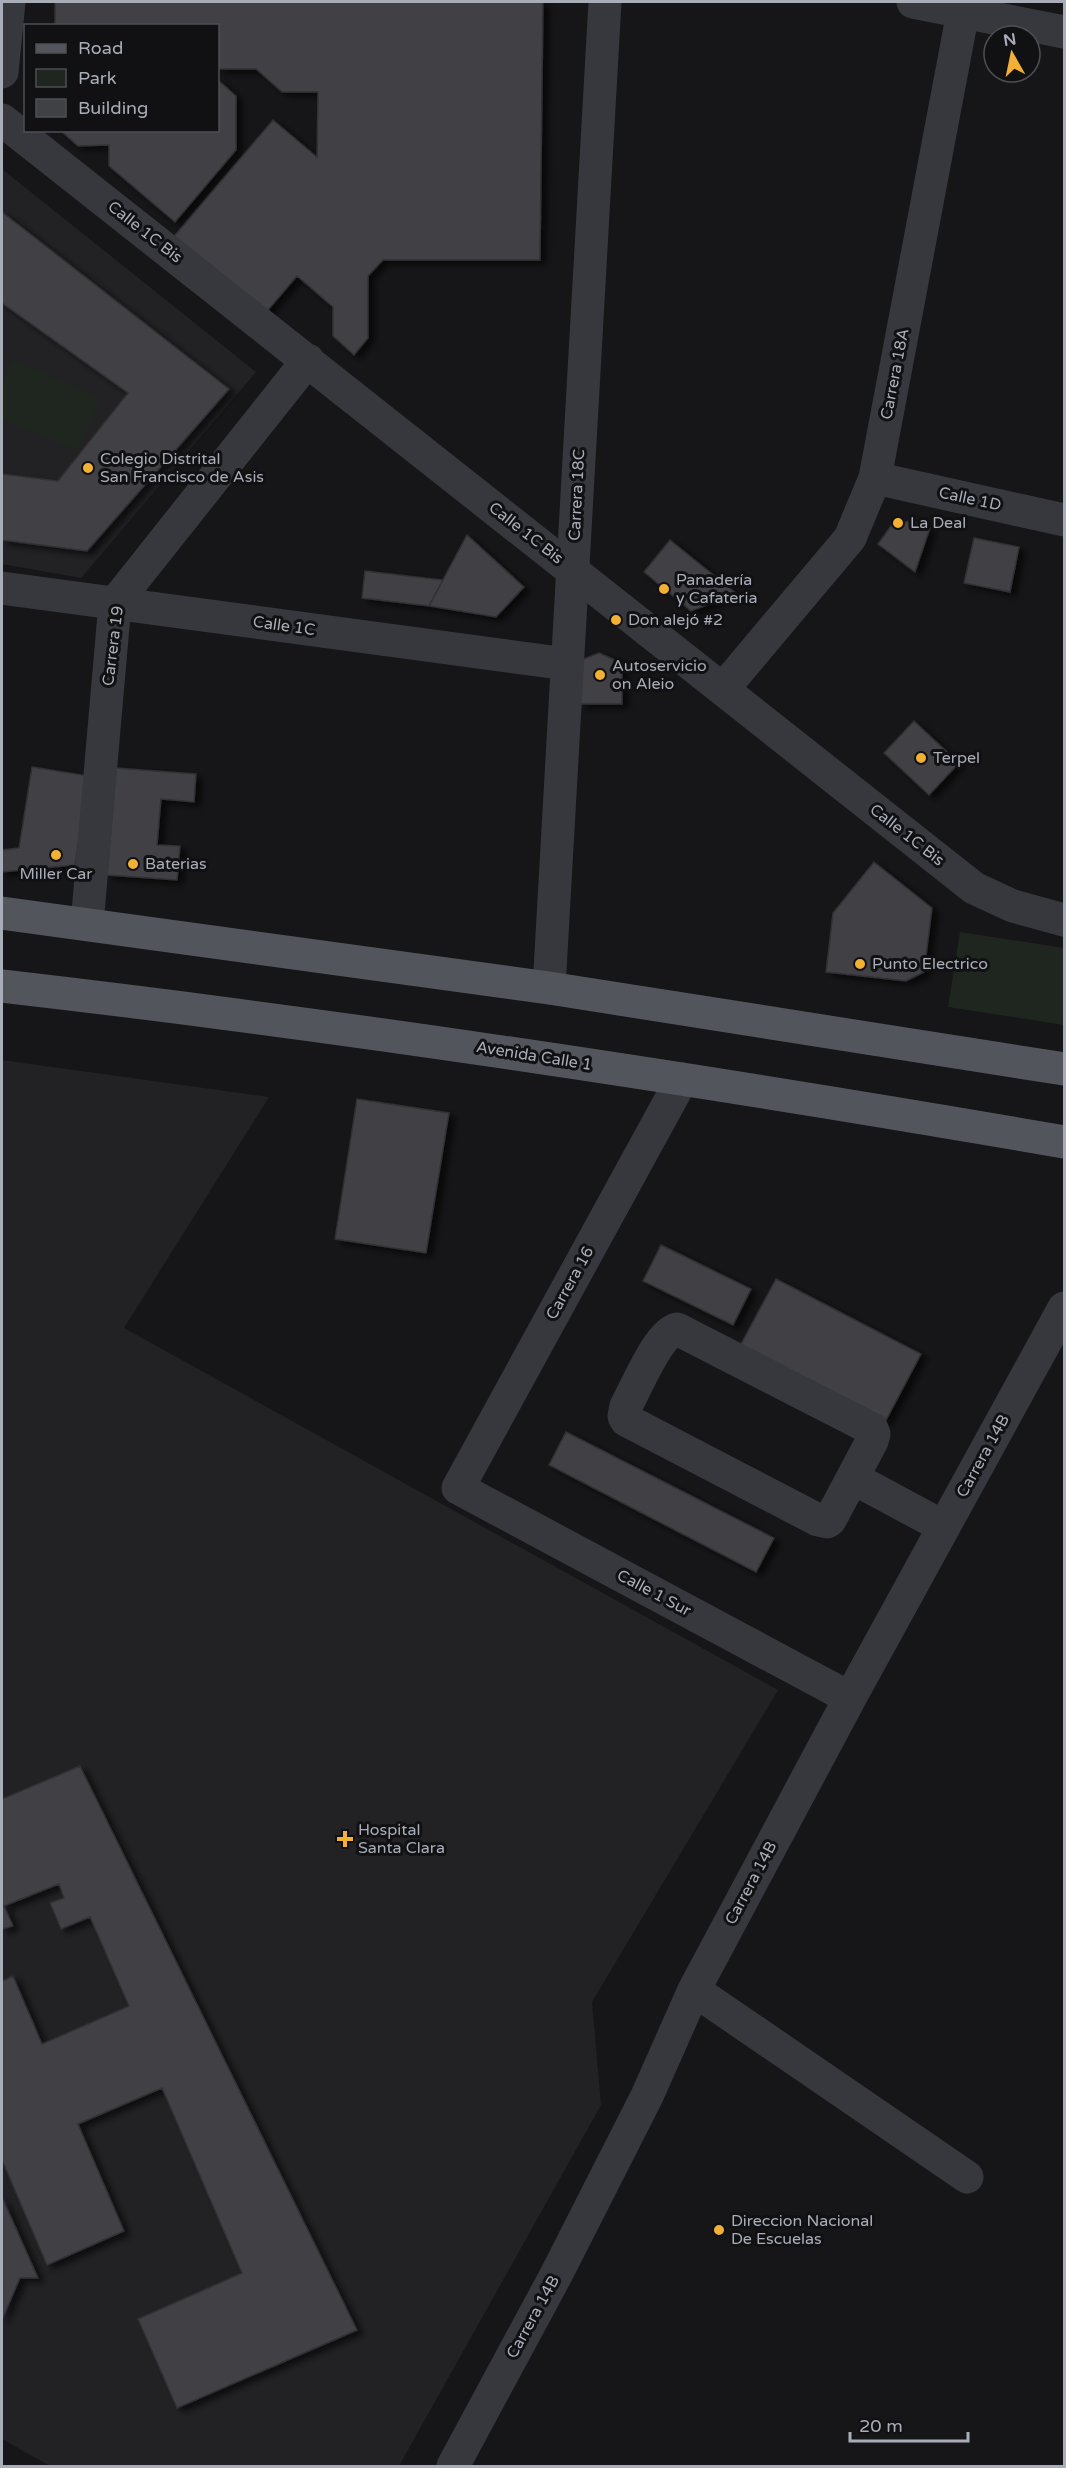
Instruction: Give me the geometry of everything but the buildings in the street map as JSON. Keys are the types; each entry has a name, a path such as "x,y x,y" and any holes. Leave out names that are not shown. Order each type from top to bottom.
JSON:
{"main road":[{"path":"2,913 549,988 1065,1069"},
{"name":"Avenida Calle 1","path":"2,986 228,1012 682,1079 1065,1142"}],"street":[{"path":"2,72 9,2"},
{"name":"Carrera 18C","path":"549,988 605,2"},
{"path":"913,2 1065,32"},
{"name":"Carrera 18A","path":"723,689 850,538 875,478 963,12"},
{"name":"Calle 1C Bis","path":"2,120 974,888 1013,906 1065,920"},
{"name":"Carrera 19","path":"87,924 116,603 308,360"},
{"name":"Calle 1D","path":"875,478 1065,520"},
{"name":"Calle 1C","path":"2,588 567,664"},
{"name":"Carrera 16","path":"458,1488 682,1079"},
{"name":"Carrera 14B","path":"453,2466 556,2275 648,2096 694,1990 850,1698 1065,1308"},
{"path":"677,1329 872,1430 874,1438 853,1478 833,1516 827,1522 822,1521 630,1424 624,1416 625,1411 662,1339 670,1330 677,1329"},
{"path":"853,1478 944,1527"},
{"name":"Calle 1 Sur","path":"458,1488 850,1698"},
{"path":"694,1990 967,2177"}],"shaded area":[{"name":"Colegio Distrital San Francisco de Asis","path":"2,169 256,372 81,578 2,564"},
{"name":"Hospital Santa Clara","path":"2,1060 269,1097 124,1328 778,1690 592,2002 601,2105 399,2466 50,2466 2,2439"}],"green space":[{"path":"12,360 101,397 78,451 2,419 2,384"},
{"path":"960,932 1064,948 1064,1025 948,1007"}],"place":[{"name":"Colegio Distrital San Francisco de Asis","path":"88,468"},
{"name":"La Deal","path":"898,523"},
{"name":"Panadería y Cafateria","path":"664,589"},
{"name":"Don alejó #2","path":"616,620"},
{"name":"Autoservicio on Aleio","path":"600,675"},
{"name":"Terpel","path":"921,758"},
{"name":"Miller Car","path":"56,855"},
{"name":"Baterias","path":"133,864"},
{"name":"Punto Electrico","path":"860,964"},
{"name":"Hospital Santa Clara","path":"345,1839"},
{"name":"Direccion Nacional De Escuelas","path":"719,2230"}]}
